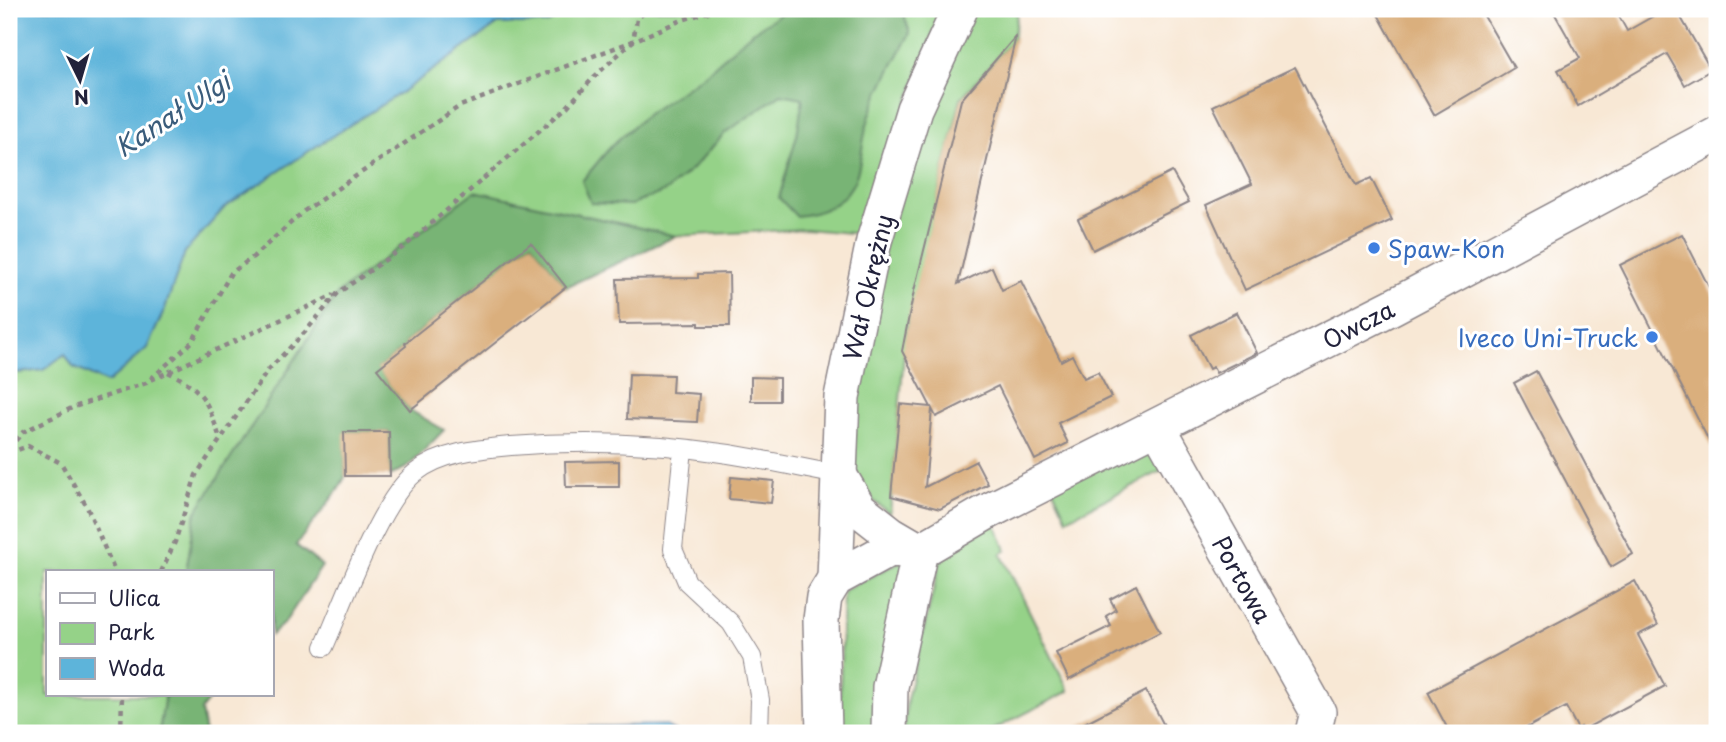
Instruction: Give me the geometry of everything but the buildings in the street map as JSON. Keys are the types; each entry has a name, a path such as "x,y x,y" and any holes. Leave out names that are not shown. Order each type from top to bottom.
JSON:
{"street":[{"name":"Wał Okrężny","path":"824,733 821,620 824,597 835,579 842,397 874,241 914,109 960,9"},
{"name":"Owcza","path":"920,551 996,508 1392,307 1717,134"},
{"name":"Portowa","path":"1158,426 1318,712 1313,733"},
{"path":"839,475 859,509 891,534 920,551"},
{"path":"835,579 890,549 920,551"},
{"path":"889,733 890,687 920,551"}],"lane":[{"path":"324,647 379,523 401,487 415,473 433,462 477,449 548,443 601,443 729,454 839,475"},
{"path":"683,449 673,549 687,582 731,623 752,657 760,700 760,733"}],"path":[{"path":"9,451 23,432 74,407 146,383 338,293 405,247 567,107 594,76 633,41 637,19 648,9"},
{"path":"146,383 192,342 231,274 304,211 460,106 682,20 718,9"},
{"path":"162,570 175,542 196,475 269,369 338,293"},
{"path":"168,372 193,384 209,408 220,439"},
{"path":"9,451 28,446 61,463 87,506 114,570"},
{"path":"121,733 122,696"}],"green space":[{"path":"577,9 935,9 939,16 861,234 806,229 676,236 556,209 196,512 186,570 46,570 46,696 165,696 159,733 9,733 9,374 43,370 65,354 73,367 107,383 147,348 164,311 185,252 224,208 402,92 498,24 546,24"},
{"path":"788,9 902,9 910,33 875,101 855,180 840,200 820,211 796,216 779,198 797,135 803,98 781,94 725,133 692,169 666,191 631,205 591,203 582,181 612,145 647,114 704,75 751,33"},
{"path":"972,9 1018,9 1013,40 961,98 906,332 890,514 848,480 842,397 895,190"},
{"path":"475,191 676,236 566,287 531,243 405,343 406,346 378,369 410,410 444,430 409,466 390,476 389,432 345,432 345,477 296,545 322,566 285,622 273,633 273,570 186,570 196,512 338,293"},
{"path":"1160,436 1175,464 1067,519 1052,487"},
{"path":"994,520 1006,550 1001,554 1069,691 987,733 904,733 907,699 945,542"},
{"path":"920,551 889,733 839,733 843,591"},
{"path":"165,696 212,696 201,710 205,733 159,733"}],"water":[{"name":"Kanał Ulgi","path":"9,9 577,9 546,24 498,24 402,92 224,208 185,252 164,311 147,348 107,383 73,367 65,354 43,370 9,374"},
{"path":"664,725 679,733 472,733 510,728"}],"place":[{"name":"Spaw-Kon","path":"1374,248"},
{"name":"Iveco Uni-Truck","path":"1652,337"}]}
